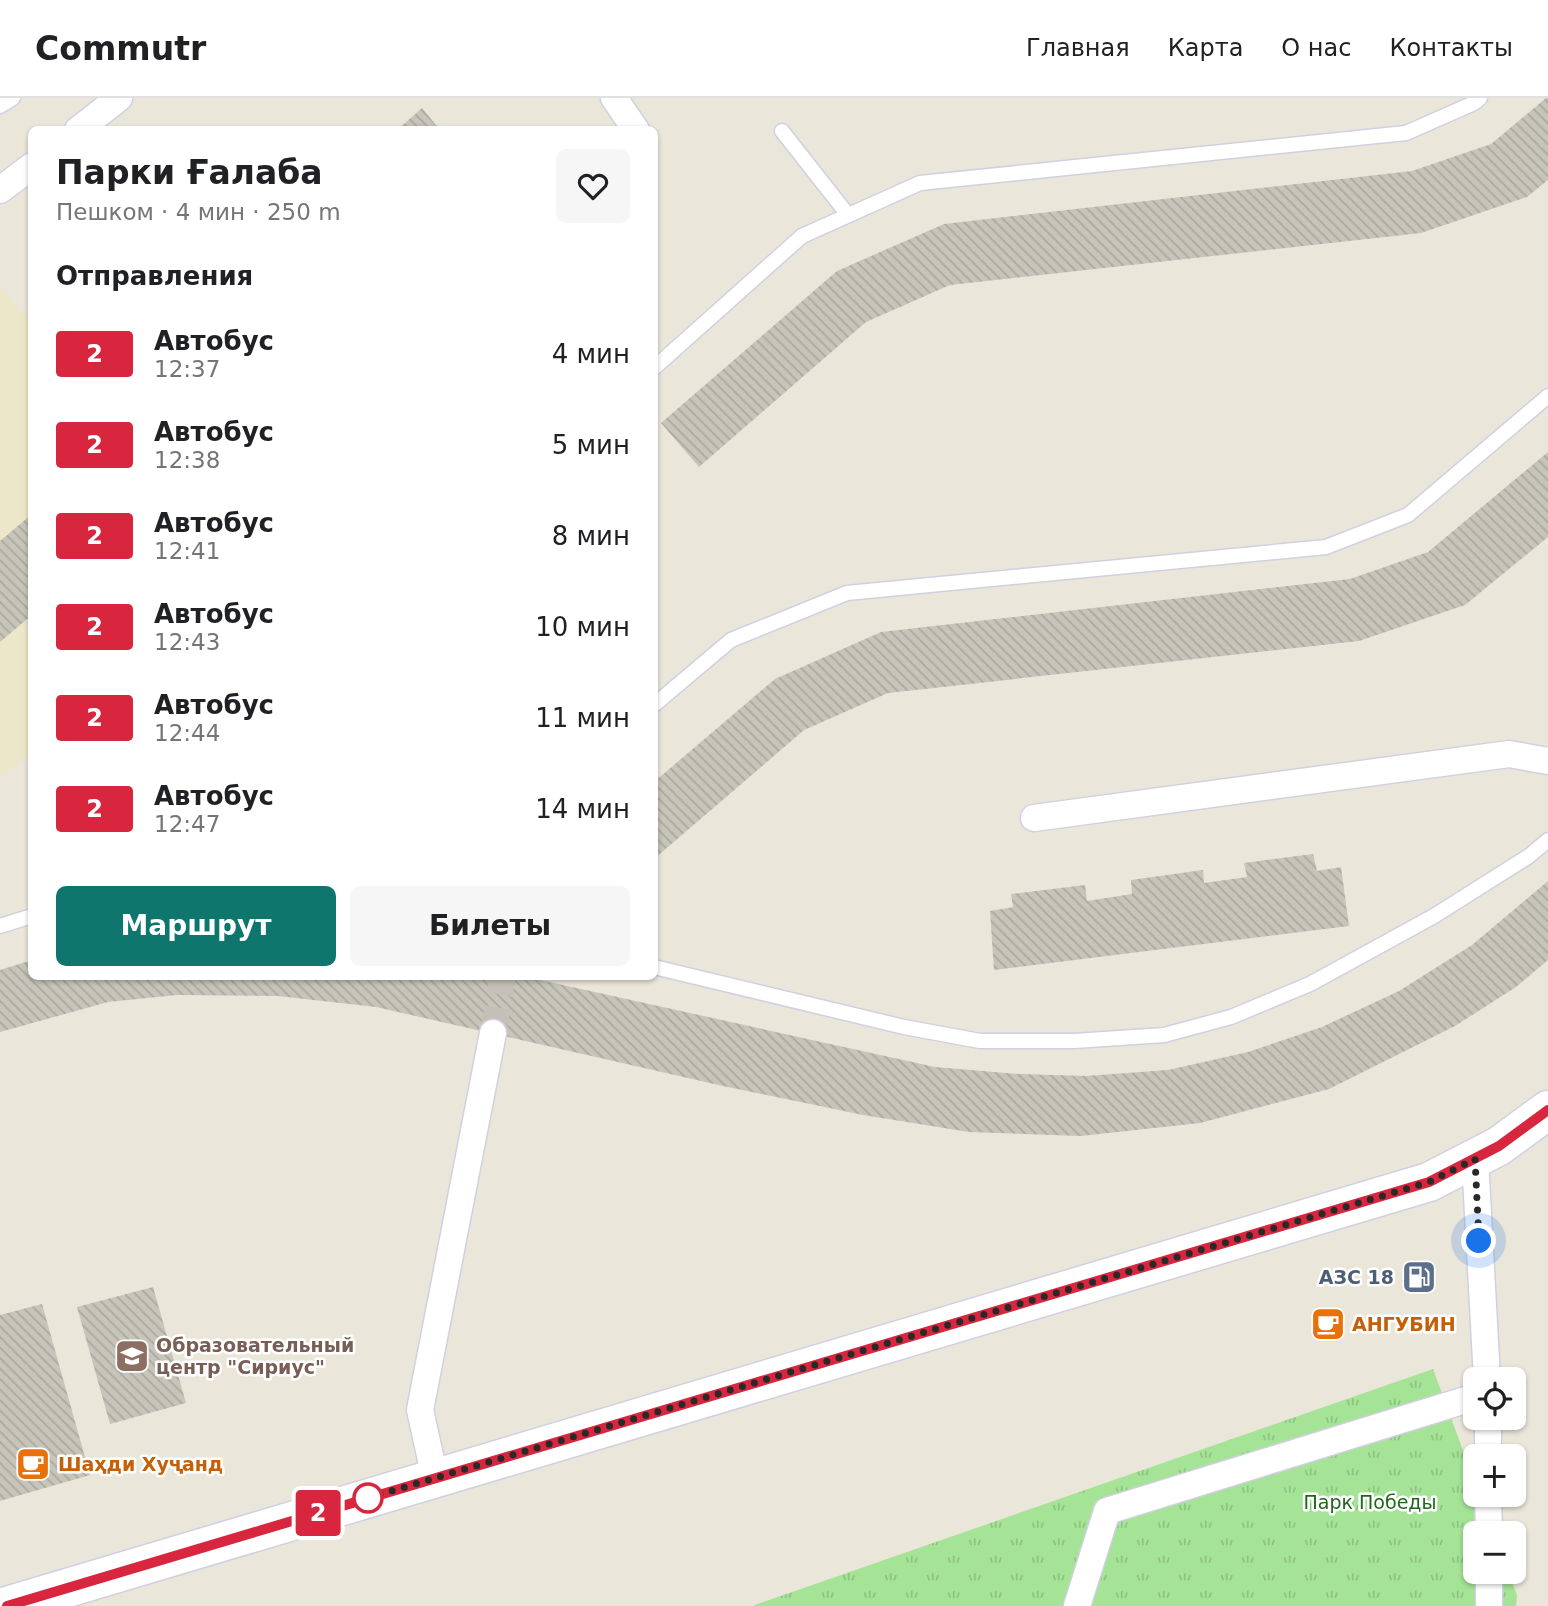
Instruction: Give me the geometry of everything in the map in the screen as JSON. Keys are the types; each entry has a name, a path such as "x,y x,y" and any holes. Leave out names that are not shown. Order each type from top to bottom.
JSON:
{"main road":[{"path":"7,1606 1429,1182 1499,1146 1548,1110"}],"street":[{"path":"83,126 119,98"},
{"path":"614,98 633,126"},
{"path":"0,190 28,169"},
{"path":"1034,818 1510,754 1548,761"},
{"path":"435,1478 420,1410 493,1033"},
{"path":"1475,1159 1486,1367"},
{"path":"1077,1606 1107,1511 1463,1401"},
{"path":"1489,1584 1489,1606"}],"lane":[{"path":"0,106 13,98"},
{"path":"658,364 802,236 920,183 1406,133 1480,98"},
{"path":"782,131 848,215"},
{"path":"658,702 731,640 848,593 1326,547 1408,515 1548,396"},
{"path":"658,968 904,1027 980,1041 1074,1041 1164,1035 1231,1017 1310,984 1434,916 1529,856 1548,839"},
{"path":"0,926 28,917"}],"shaded area":[{"path":"0,288 28,320 28,756 0,778"}],"green space":[{"name":"Парк Победы","path":"1433,1369 1463,1450 1463,1507 1481,1507 1488,1521 1463,1521 1463,1584 1513,1584 1517,1595 1516,1606 752,1606"}],"building":[{"path":"1546,98 1548,180 1527,197 1421,233 950,285 866,322 699,467 661,423 837,271 944,224 1412,171 1491,144"},
{"path":"422,108 437,126 402,126"},
{"path":"1548,452 1548,537 1465,605 1359,641 888,693 804,730 658,856 658,779 775,679 881,632 1350,579 1428,552"},
{"path":"28,517 28,618 0,642 0,541"},
{"path":"1313,854 1317,871 1341,867 1349,926 994,970 990,911 1013,907 1011,894 1085,885 1087,901 1132,894 1131,880 1203,870 1204,883 1247,877 1244,863"},
{"path":"1548,881 1548,960 1516,987 1455,1026 1329,1089 1200,1123 1081,1136 969,1132 863,1115 376,1007 278,996 177,995 108,1002 0,1032 0,970 28,961 28,980 540,980 935,1067 1086,1076 1168,1070 1248,1052 1322,1027 1399,991 1472,945"},
{"path":"153,1287 186,1403 110,1424 77,1307"},
{"path":"42,1304 90,1475 0,1501 0,1315"}],"tunnel":[{"path":"493,1033 502,980"}],"bus line":[{"name":"2","path":"7,1606 1429,1182 1499,1146 1548,1110"}],"place":[{"name":"АЗС 18","path":"1419,1277"},
{"name":"АНГУБИН","path":"1328,1324"},
{"name":"Образовательный центр \"Сириус\"","path":"132,1356"},
{"name":"Шаҳди Хуҷанд","path":"33,1464"}],"route":[{"path":"368,1498 1429,1182 1475,1159 1479,1241"}]}
